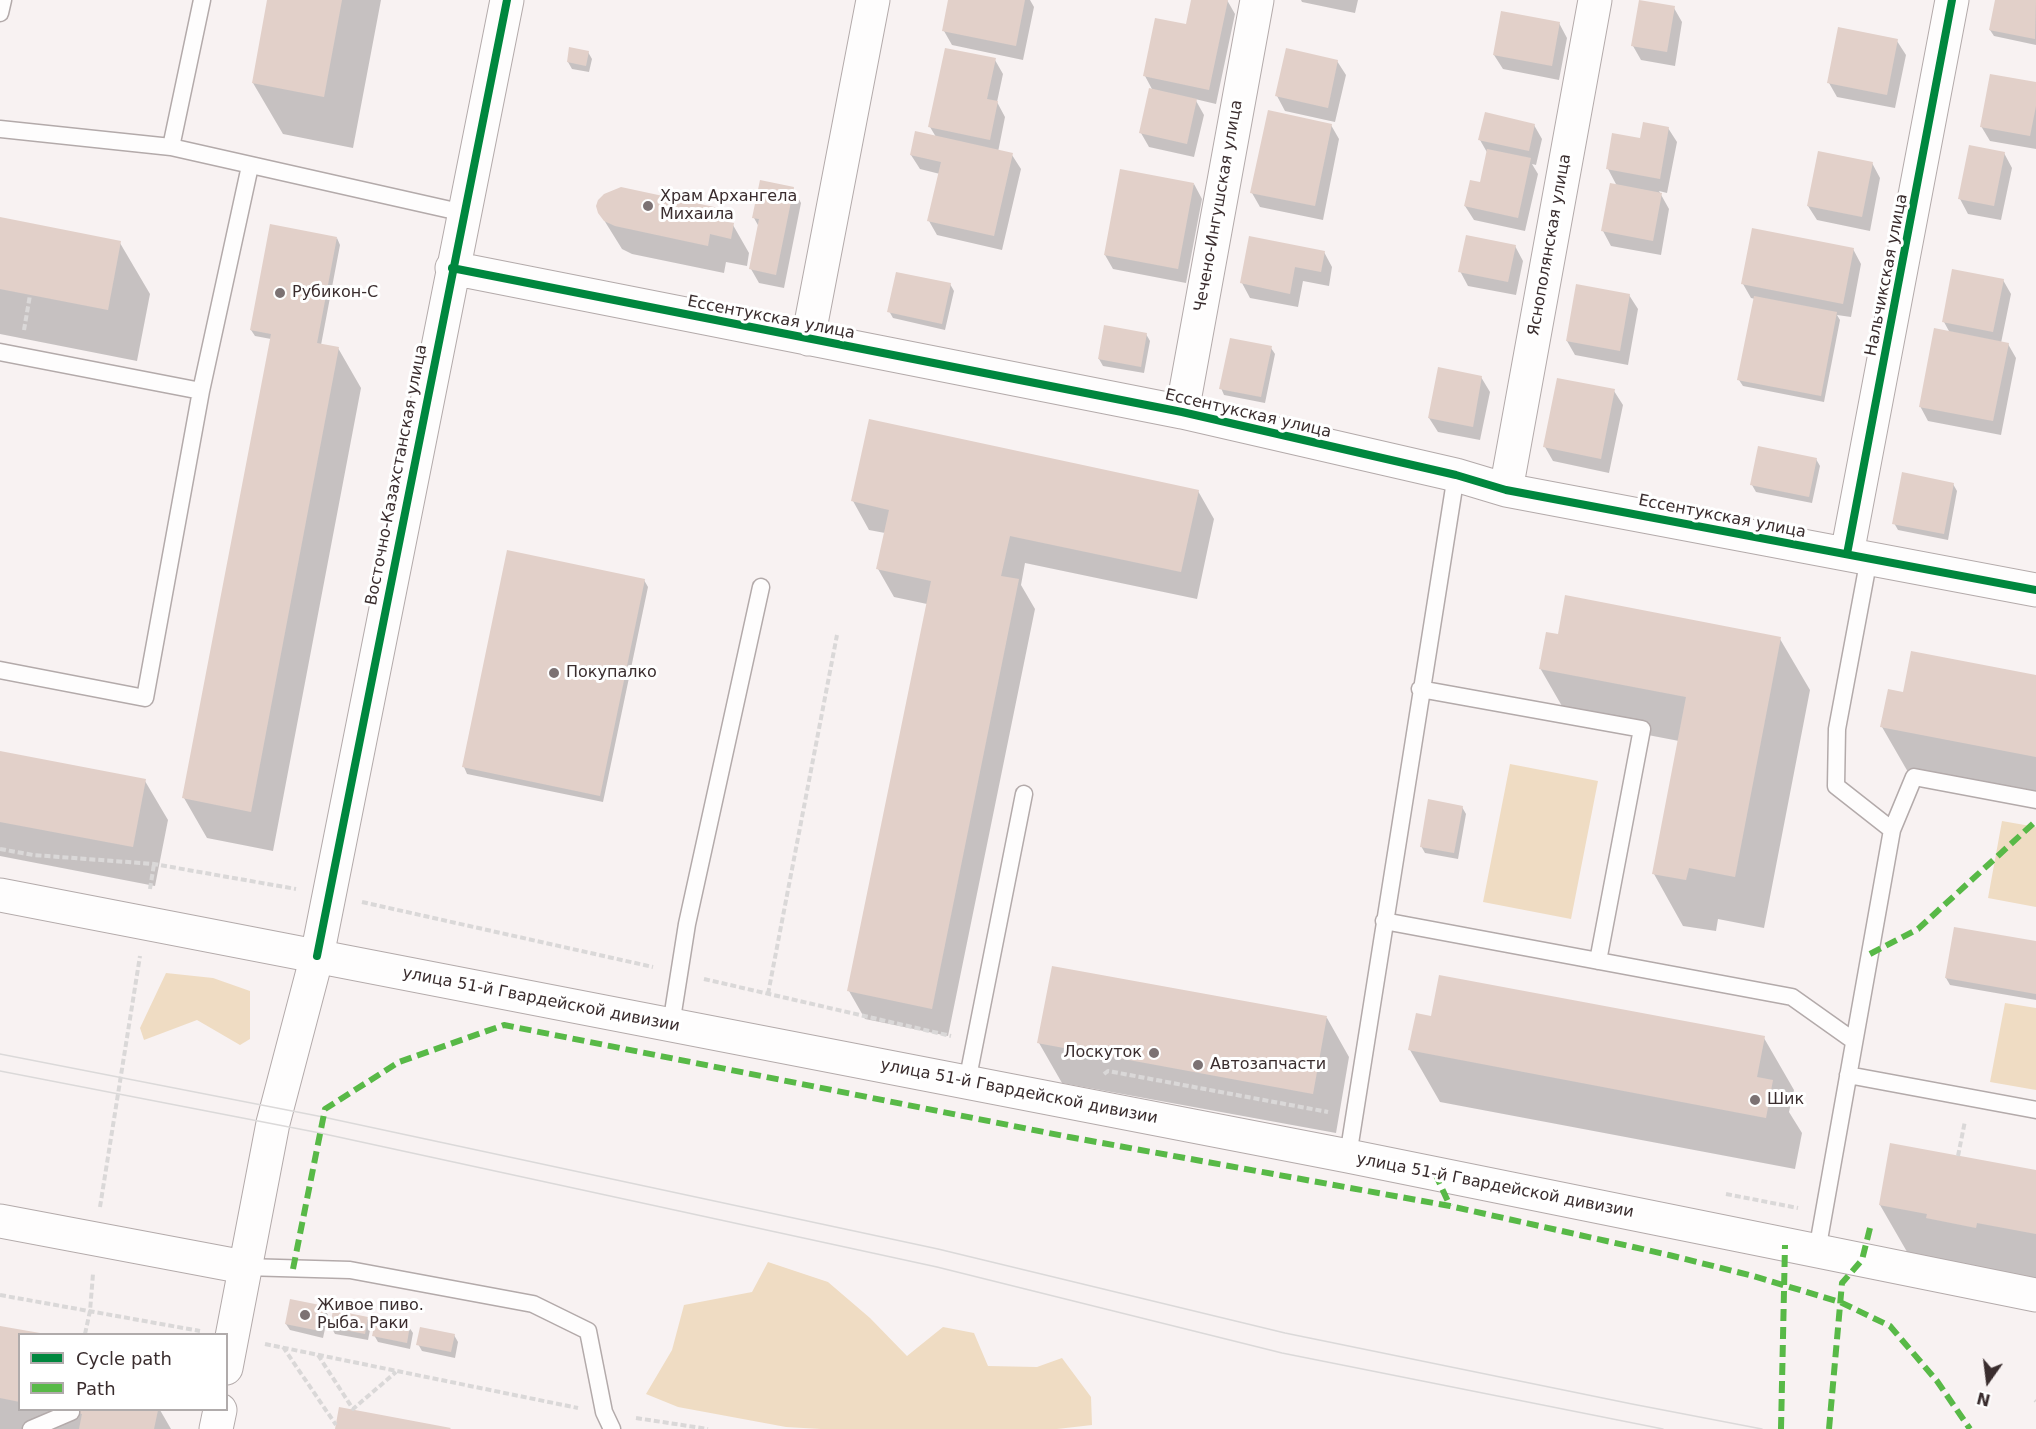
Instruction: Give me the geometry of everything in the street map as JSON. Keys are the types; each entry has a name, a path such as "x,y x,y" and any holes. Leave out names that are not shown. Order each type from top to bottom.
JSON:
{"street":[{"name":"Восточно-Казахстанская улица","path":"226,1333 244,1267 276,1107 317,956 507,0"},
{"path":"808,339 873,0"},
{"name":"Чечено-Ингушская улица","path":"1182,412 1257,0"},
{"name":"Яснополянская улица","path":"1506,490 1595,0"},
{"name":"Нальчикская улица","path":"1858,556 1953,0"},
{"name":"Ессентукская улица","path":"452,268 1182,412 1456,475 1506,490 2036,590"},
{"name":"улица 51-й Гвардейской дивизии","path":"0,895 1348,1156 2036,1295"},
{"path":"0,1221 244,1267"},
{"path":"216,1429 220,1411"}],"lane":[{"path":"0,13 3,0"},
{"path":"171,147 202,0"},
{"path":"0,129 171,147 464,213"},
{"path":"0,670 146,698 201,391 250,165"},
{"path":"0,352 201,391"},
{"path":"1348,1156 1420,689 1456,475"},
{"path":"1858,556 1837,729 1836,786 1892,830"},
{"path":"671,1025 678,973 760,587"},
{"path":"1420,689 1642,729 1598,961"},
{"path":"1817,1251 1892,830 1914,777 2036,800"},
{"path":"967,1082 1024,794"},
{"path":"1384,921 1792,998 1854,1041"},
{"path":"1848,1075 2036,1110"},
{"path":"244,1267 350,1270 533,1304 588,1332 604,1412 612,1429"},
{"path":"31,1429 70,1412"}],"path":[{"path":"19,356 30,295"},
{"path":"768,994 837,635"},
{"path":"0,849 33,855 154,864 328,894 975,1042"},
{"path":"86,1333 96,1239 154,864"},
{"path":"1959,1156 1970,1098"},
{"path":"0,1294 90,1311 173,1333"},
{"path":"228,1346 283,1347 604,1412 708,1429"},
{"path":"283,1347 336,1425"},
{"path":"318,1355 353,1409 397,1371"}],"shaded area":[{"path":"1510,764 1598,781 1571,919 1483,902"},
{"path":"2002,821 2036,827 2036,907 1988,898"},
{"path":"166,973 213,978 250,991 250,1039 240,1045 197,1020 144,1040 140,1028"},
{"path":"2005,1003 2036,1008 2036,1090 1990,1082"},
{"path":"768,1262 828,1282 870,1318 907,1356 943,1327 974,1333 988,1366 1037,1367 1062,1358 1091,1397 1092,1425 1057,1429 786,1427 678,1407 646,1394 672,1350 684,1305 752,1292"}],"building":[{"path":"267,0 342,0 324,97 252,83"},
{"path":"948,0 1025,0 1016,46 942,31"},
{"path":"1191,0 1228,0 1209,90 1143,76 1155,18 1186,24"},
{"path":"1639,0 1675,6 1667,52 1631,46"},
{"path":"1995,0 2036,0 2035,39 1989,30"},
{"path":"1501,11 1560,22 1552,66 1493,55"},
{"path":"1838,27 1898,39 1887,95 1827,83"},
{"path":"569,47 589,51 586,66 567,62"},
{"path":"945,48 996,58 987,99 998,101 990,140 928,127"},
{"path":"1286,48 1338,60 1328,108 1275,96"},
{"path":"1990,74 2036,82 2036,106 2030,136 1980,127"},
{"path":"1149,88 1197,99 1187,144 1139,133"},
{"path":"1268,110 1332,124 1315,206 1250,193"},
{"path":"1485,112 1535,124 1529,151 1478,140"},
{"path":"1643,122 1669,127 1660,179 1606,169 1612,133 1640,138"},
{"path":"915,131 1013,153 994,236 927,221 941,162 910,155"},
{"path":"1969,145 2005,152 1994,206 1958,199"},
{"path":"1487,149 1531,158 1518,218 1464,206 1470,180 1480,182"},
{"path":"1818,151 1873,162 1862,217 1807,206"},
{"path":"1120,169 1194,183 1178,269 1104,255"},
{"path":"760,180 794,187 776,275 749,269 759,219 752,218"},
{"path":"1610,183 1662,193 1653,241 1601,231"},
{"path":"621,187 719,208 716,220 734,223 731,239 710,234 708,246 615,226 604,221 596,206 598,200 604,194"},
{"path":"0,217 121,241 108,310 0,289"},
{"path":"270,224 337,237 317,343 339,347 251,812 182,798 271,334 250,330"},
{"path":"1752,228 1854,248 1843,304 1741,284"},
{"path":"1466,235 1516,245 1508,282 1458,272"},
{"path":"1249,236 1325,251 1321,272 1295,267 1290,294 1240,283"},
{"path":"1952,269 2004,279 1993,332 1942,322"},
{"path":"896,272 951,283 942,324 887,312"},
{"path":"1576,284 1630,294 1620,351 1566,341"},
{"path":"1754,296 1837,312 1821,396 1737,380"},
{"path":"1104,325 1147,333 1141,367 1098,359"},
{"path":"1934,328 2009,343 1993,421 1919,407"},
{"path":"1230,338 1272,346 1261,397 1219,389"},
{"path":"1438,367 1482,376 1473,427 1428,418"},
{"path":"1557,378 1615,389 1601,459 1543,447"},
{"path":"869,419 1199,490 1181,572 1010,536 1001,576 1019,579 932,1009 847,991 931,581 876,569 889,510 851,501"},
{"path":"1758,446 1817,458 1809,497 1750,485"},
{"path":"1902,472 1954,483 1944,534 1892,524"},
{"name":"Покупалко","path":"507,550 645,579 600,796 462,767"},
{"path":"1565,595 1781,637 1735,877 1689,868 1686,880 1652,874 1686,697 1539,669 1546,632 1558,634"},
{"path":"1911,651 2036,675 2036,757 1880,727 1888,689 1903,692"},
{"path":"0,751 146,779 133,847 0,822"},
{"path":"1428,799 1463,806 1454,853 1420,847"},
{"path":"1954,927 2036,941 2036,994 1945,978"},
{"path":"1052,966 1327,1016 1313,1094 1037,1043"},
{"path":"1439,975 1765,1036 1757,1077 1773,1080 1766,1118 1408,1050 1416,1013 1431,1016"},
{"path":"1890,1143 2036,1170 2036,1234 1977,1223 1976,1228 1926,1218 1927,1214 1879,1205"},
{"name":"Живое пиво. Рыба. Раки","path":"290,1299 325,1306 320,1331 285,1324"},
{"path":"333,1310 368,1317 365,1334 330,1327"},
{"path":"376,1318 410,1325 407,1343 372,1336"},
{"path":"0,1326 40,1333 18,1333 18,1402 0,1398"},
{"path":"420,1327 455,1334 451,1352 416,1345"},
{"path":"339,1407 451,1428 335,1429"},
{"path":"68,1411 158,1411 154,1429 79,1429 82,1414"}],"tram line":[{"path":"0,1054 323,1117 938,1249 1285,1333 1762,1429"},
{"path":"0,1071 320,1133 937,1267 1282,1353 1663,1429"}],"marked path":[{"path":"1870,954 1918,929 2036,821"},
{"path":"293,1269 325,1109 399,1062 504,1025 1069,1137 1450,1206 1753,1276 1840,1302 1890,1326 1937,1381 1970,1429"},
{"path":"1435,1173 1450,1206"},
{"path":"1829,1429 1842,1283 1862,1260 1870,1228"},
{"path":"1781,1429 1785,1245"}],"cycle path":[{"path":"317,956 507,0"},
{"path":"1847,554 1952,0"},
{"path":"452,268 1182,412 1456,475 1506,490 2036,590"}],"place":[{"name":"Храм Архангела Михаила","path":"648,206"},
{"name":"Рубикон-С","path":"280,293"},
{"name":"Покупалко","path":"554,673"},
{"name":"Лоскуток","path":"1154,1053"},
{"name":"Автозапчасти","path":"1198,1065"},
{"name":"Шик","path":"1755,1100"},
{"name":"Живое пиво. Рыба. Раки","path":"305,1315"}]}
